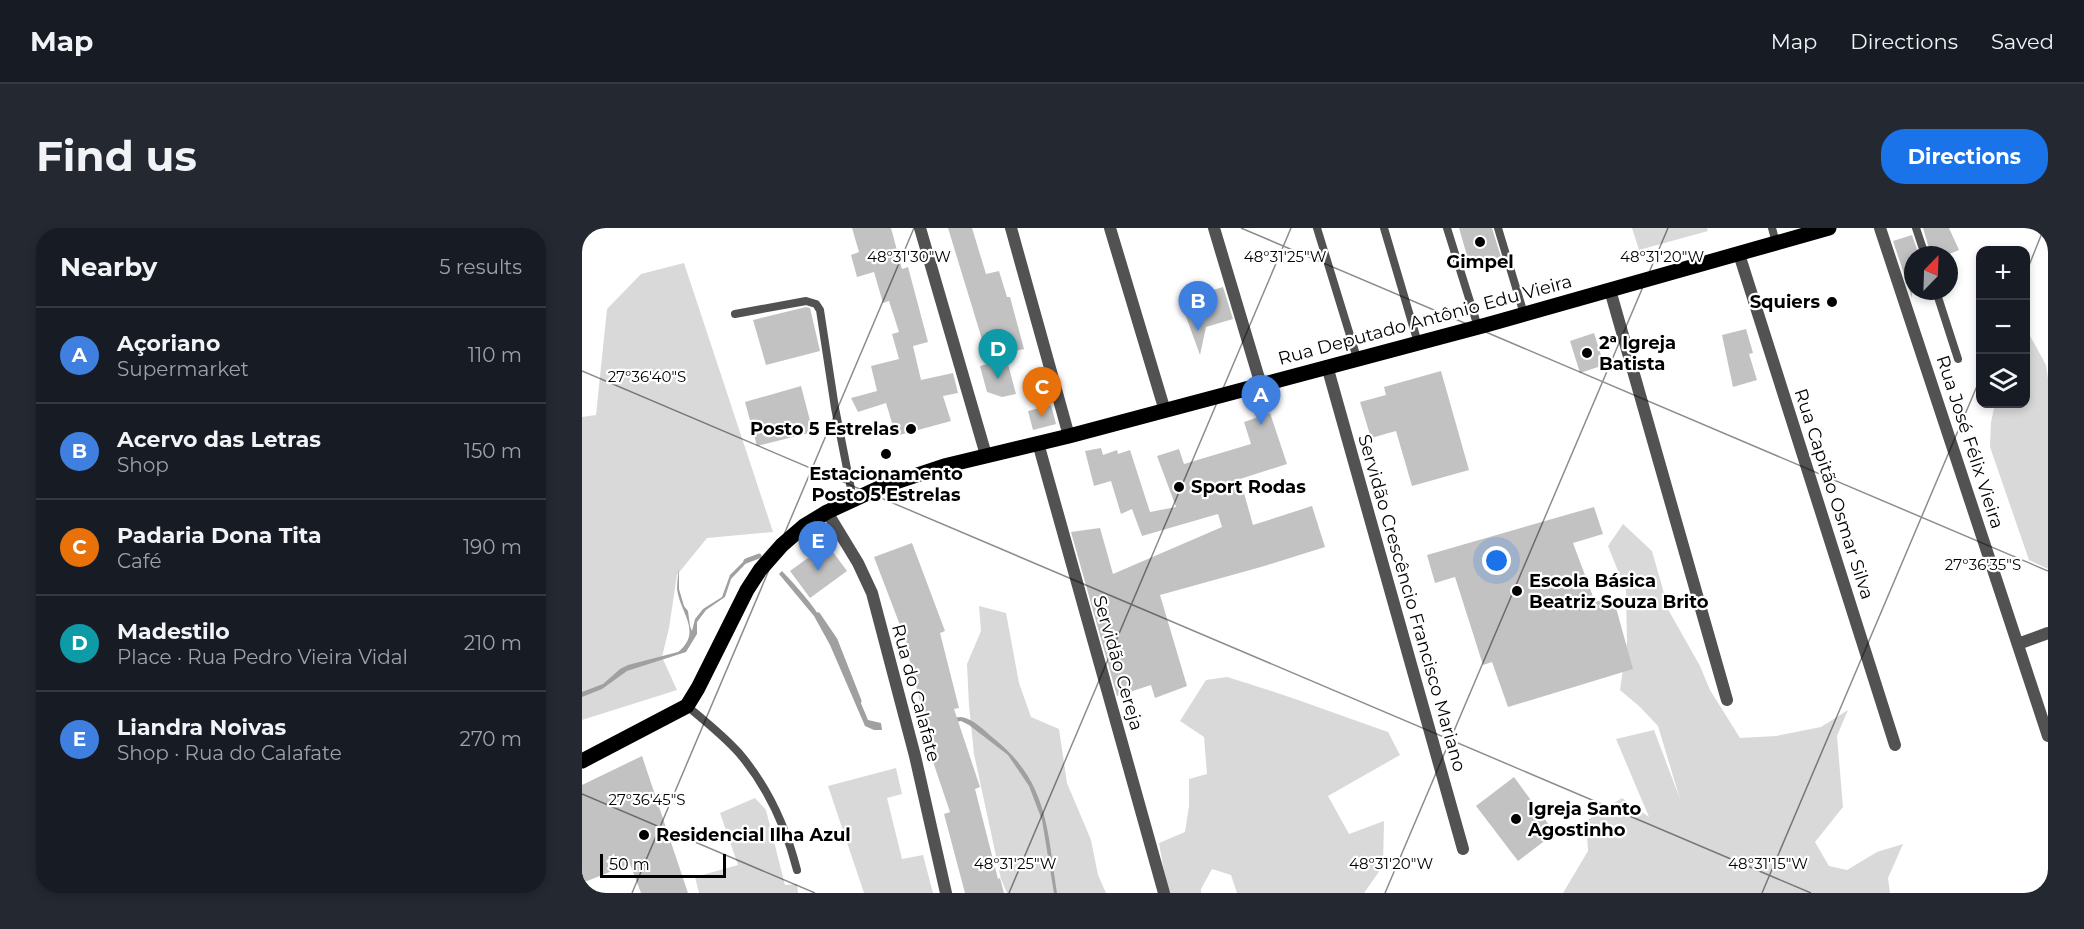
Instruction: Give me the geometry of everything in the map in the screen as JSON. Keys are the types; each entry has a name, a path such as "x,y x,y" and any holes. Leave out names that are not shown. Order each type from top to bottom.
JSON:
{"main road":[{"name":"Rua Deputado Antônio Edu Vieira","path":"687,706 747,590 760,570 782,545 804,526 853,499 912,476 986,455 1165,411 1739,254 1774,236 1829,228"},
{"path":"582,761 687,706"}],"street":[{"path":"920,228 986,455"},
{"path":"1011,228 1069,436"},
{"path":"1110,228 1165,411"},
{"path":"1214,228 1261,384"},
{"name":"Rua José Félix Vieira","path":"1880,228 2048,736"},
{"name":"Rua Capitão Osmar Silva","path":"1739,254 1895,745"},
{"path":"1610,290 1727,700"},
{"name":"Servidão Crescêncio Francisco Mariano","path":"1327,366 1463,849"},
{"name":"Servidão Cereja","path":"1038,443 1164,893"},
{"name":"Rua do Calafate","path":"827,512 858,563 872,593 915,756 946,893"},
{"path":"2018,644 2048,633"}],"lane":[{"path":"1317,228 1357,358"},
{"path":"1384,228 1418,343"},
{"path":"1447,228 1478,327"},
{"path":"1498,228 1524,314"},
{"path":"1916,228 1922,246"},
{"path":"1939,300 1958,359"},
{"path":"735,314 806,301 816,304 820,310 835,408 853,499"},
{"path":"687,706 740,754 760,783 782,820 797,870"}],"shaded area":[{"path":"1632,228 1707,228 1708,231 1639,250"},
{"path":"684,263 773,532 707,538 677,575 662,657 677,690 582,720 582,417 596,415 607,309 641,274"},
{"path":"2030,336 2046,365 2048,379 2048,569 2029,560 1990,447 1994,408 2030,408"},
{"path":"1623,524 1652,551 1669,611 1700,666 1710,690 1740,738 1776,736 1821,727 1848,710 1837,736 1843,807 1815,842 1829,866 1847,870 1877,852 1903,844 1888,878 1890,893 1563,893 1588,851 1586,821 1622,798 1649,817 1616,739 1654,730 1680,799 1658,726 1620,690 1627,642 1626,591 1608,546"},
{"path":"752,557 731,579 725,597 706,610 697,622 697,634 686,652 627,671 602,689 582,697 582,692 603,684 620,669 678,652 685,645 689,637 689,630 677,589 679,569 679,589 684,606 688,611 692,631 695,619 703,609 722,597 730,575 747,558"},
{"path":"782,571 819,615 830,634 868,720 881,723 882,730 874,730 865,726 830,645 814,616 779,574"},
{"path":"979,606 1006,613 1019,683 1031,717 1059,729 1067,783 1091,840 1098,875 1106,893 1007,893 1001,879 974,754 969,706 967,664 981,631"},
{"path":"1227,677 1388,732 1400,755 1328,796 1349,834 1384,821 1383,866 1364,893 1237,893 1231,875 1212,869 1201,893 1168,893 1159,843 1185,832 1189,806 1189,779 1207,774 1204,737 1180,721 1206,680"},
{"path":"961,717 978,725 1010,754 1035,789 1047,827 1057,893 1054,893 1042,820 1029,786 1008,755 961,721 918,727 917,721"},
{"path":"896,768 902,794 887,798 902,859 923,855 933,893 864,893 828,786"},
{"path":"755,798 766,810 785,885 797,884 798,893 699,893 695,877 738,865 720,813"}],"building":[{"path":"852,228 891,228 902,269 908,267 928,342 913,346 921,380 953,373 958,393 943,396 951,421 896,436 886,403 858,412 851,398 877,391 871,366 899,359 892,334 899,332 889,301 883,303 874,272 857,277 851,255 859,252"},
{"path":"948,228 972,228 986,274 999,271 1007,297 1010,297 1024,349 1005,353 1016,394 1002,397 987,392 980,366 987,364 981,336"},
{"name":"Gimpel","path":"1459,228 1492,228 1501,257 1470,266"},
{"path":"1923,228 1949,228 1957,246 1928,246"},
{"path":"1912,235 1916,246 1904,246 1904,274 1893,241"},
{"path":"1223,287 1233,319 1206,327 1200,355 1180,300"},
{"path":"806,307 810,308 820,351 766,365 753,320"},
{"path":"1746,329 1753,353 1749,354 1757,380 1733,387 1722,335"},
{"name":"2ª Igreja Batista","path":"1594,333 1604,365 1580,373 1570,341"},
{"path":"1441,371 1469,470 1412,486 1396,431 1371,438 1360,402 1386,395 1384,387"},
{"path":"801,386 813,432 757,446 745,402"},
{"path":"1051,405 1056,424 1033,430 1028,411"},
{"path":"1270,413 1287,464 1240,479 1253,525 1312,506 1325,547 1160,595 1187,686 1155,698 1151,685 1117,696 1071,532 1100,528 1113,574 1222,527 1218,514 1142,536 1132,509 1121,514 1111,481 1094,486 1085,451 1101,448 1103,455 1117,450 1118,454 1130,450 1150,512 1176,507 1157,456 1179,449 1184,464 1251,444 1244,422"},
{"path":"1594,507 1603,534 1573,543 1595,602 1613,597 1633,669 1508,707 1492,662 1483,665 1455,577 1435,583 1427,555"},
{"path":"912,543 945,631 940,633 959,708 954,709 980,787 975,789 998,879 1000,878 1004,893 965,893 944,814 950,812 925,738 929,737 908,654 911,654 874,557"},
{"path":"827,544 847,571 810,598 790,571"},
{"name":"Residencial Ilha Azul","path":"642,756 688,893 641,893 630,864 582,883 582,785"},
{"name":"Igreja Santo Agostinho","path":"1514,777 1555,833 1518,861 1476,806"}],"waterway":[{"path":"746,561 759,556"},
{"path":"818,615 835,640 859,701"}],"place":[{"name":"Gimpel","path":"1480,242"},
{"name":"Squiers","path":"1832,302"},
{"name":"Acervo das Letras","path":"1198,331"},
{"name":"2ª Igreja Batista","path":"1587,353"},
{"name":"Madestilo","path":"998,379"},
{"name":"Padaria Dona Tita","path":"1042,417"},
{"name":"Açoriano","path":"1261,425"},
{"name":"Posto 5 Estrelas","path":"911,429"},
{"name":"Estacionamento Posto 5 Estrelas","path":"886,454"},
{"name":"Sport Rodas","path":"1179,487"},
{"name":"Liandra Noivas","path":"818,571"},
{"name":"Escola Básica Beatriz Souza Brito","path":"1517,591"},
{"name":"Igreja Santo Agostinho","path":"1516,819"},
{"name":"Residencial Ilha Azul","path":"644,835"}]}
